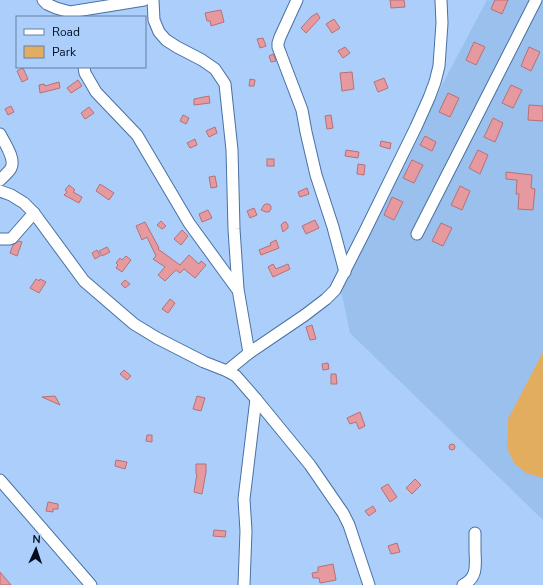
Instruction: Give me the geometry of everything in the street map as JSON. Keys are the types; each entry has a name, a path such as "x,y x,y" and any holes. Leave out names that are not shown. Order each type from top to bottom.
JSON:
{"street":[{"path":"43,0 47,4 71,14 144,0"},
{"path":"65,0 71,14"},
{"path":"152,0 154,20 159,32 166,40 215,69 225,84 232,150 234,229 238,289 249,353"},
{"path":"297,0 280,36 278,47 302,110 316,175 333,227 345,272"},
{"path":"227,370 249,353 305,315 335,290 409,141 435,82 442,23 441,0"},
{"path":"417,234 536,0"},
{"path":"84,68 85,73 96,92 137,135 189,224 238,289"},
{"path":"0,134 12,156 12,168 0,180"},
{"path":"0,191 11,195 24,203 34,213 84,281 134,324 157,338 204,362 227,370 236,376 310,465 343,514 349,525 369,585"},
{"path":"0,239 9,240 12,238 34,213"},
{"path":"244,585 246,531 244,499 256,399"},
{"path":"0,480 91,585"},
{"path":"463,585 470,580 474,574 475,533"}],"shaded area":[{"path":"487,0 543,0 543,520 350,333 339,280"}],"green space":[{"path":"543,352 543,478 526,473 514,463 507,448 508,419"}],"building":[{"path":"390,0 404,0 405,7 391,8"},
{"path":"495,0 508,0 502,14 491,9"},
{"path":"221,10 224,22 211,26 210,21 207,21 205,13"},
{"path":"317,13 320,18 306,33 301,28"},
{"path":"334,19 340,28 332,33 326,24"},
{"path":"263,38 266,46 260,48 257,39"},
{"path":"474,42 485,47 476,65 466,60"},
{"path":"345,47 350,53 343,58 338,51"},
{"path":"529,47 540,52 531,71 521,66"},
{"path":"273,54 276,61 271,62 269,56"},
{"path":"23,68 28,79 22,82 17,71"},
{"path":"352,72 354,89 342,91 340,73"},
{"path":"384,78 388,88 378,92 374,82"},
{"path":"250,79 255,80 254,86 249,86"},
{"path":"78,80 82,86 71,93 67,88"},
{"path":"59,82 60,88 40,93 39,85 44,84 45,86"},
{"path":"511,85 522,90 513,108 502,103"},
{"path":"448,93 459,98 450,117 439,112"},
{"path":"209,96 210,103 194,105 194,99"},
{"path":"529,105 543,106 543,121 528,120"},
{"path":"11,106 14,112 8,115 5,109"},
{"path":"89,107 94,113 85,119 81,113"},
{"path":"183,115 189,118 186,124 180,121"},
{"path":"331,115 333,128 327,129 325,116"},
{"path":"493,118 503,123 495,142 484,137"},
{"path":"215,127 217,133 209,137 206,131"},
{"path":"425,136 436,142 432,151 420,145"},
{"path":"195,139 197,145 190,148 187,143"},
{"path":"381,141 391,143 390,149 380,146"},
{"path":"346,150 359,152 358,158 345,156"},
{"path":"478,150 488,155 480,174 469,168"},
{"path":"267,159 274,159 274,166 267,166"},
{"path":"412,160 423,165 414,183 403,178"},
{"path":"358,164 365,165 364,175 357,174"},
{"path":"506,172 532,175 531,188 535,189 533,210 518,209 519,194 516,194 517,180 506,179"},
{"path":"215,176 217,187 211,188 209,177"},
{"path":"100,184 114,193 109,200 96,191"},
{"path":"69,185 75,190 73,192 82,197 79,203 64,195 67,192 65,190"},
{"path":"460,186 470,191 462,210 451,205"},
{"path":"307,188 309,194 300,197 298,192"},
{"path":"392,197 403,202 394,220 384,215"},
{"path":"266,204 271,206 269,212 261,210"},
{"path":"254,208 257,215 250,218 247,211"},
{"path":"208,210 212,218 202,222 199,214"},
{"path":"315,220 319,228 306,234 302,226"},
{"path":"161,221 166,226 162,229 157,225"},
{"path":"145,222 159,248 158,249 180,265 189,255 199,264 201,261 206,265 195,278 184,269 180,273 176,270 165,281 158,275 165,267 153,259 156,256 147,237 142,240 136,226"},
{"path":"284,222 288,225 288,228 283,232 281,225"},
{"path":"441,223 452,228 443,246 432,241"},
{"path":"182,230 188,236 181,245 174,239"},
{"path":"276,240 279,248 261,255 259,250 271,245 270,243"},
{"path":"19,241 22,242 17,256 10,253 13,245"},
{"path":"107,247 110,252 102,256 99,251"},
{"path":"97,250 100,256 95,259 92,253"},
{"path":"126,256 131,260 122,272 116,268 118,265 116,263 120,258 122,260"},
{"path":"273,264 276,269 288,264 290,269 273,277 268,267"},
{"path":"36,279 46,282 39,293 30,288"},
{"path":"125,280 130,284 125,288 121,284"},
{"path":"170,299 175,303 168,313 162,309"},
{"path":"312,325 316,339 310,340 306,327"},
{"path":"328,363 329,369 323,370 322,364"},
{"path":"124,370 131,376 127,380 120,374"},
{"path":"331,374 336,374 337,384 331,384"},
{"path":"55,396 60,405 42,397"},
{"path":"197,396 205,398 201,411 193,409"},
{"path":"360,412 365,426 359,429 356,422 350,424 347,418"},
{"path":"147,435 152,435 152,442 146,441"},
{"path":"452,444 455,447 452,450 449,447"},
{"path":"116,460 127,462 125,469 115,466"},
{"path":"196,464 206,464 202,494 194,492 197,474"},
{"path":"415,479 421,485 412,494 406,488"},
{"path":"388,484 397,497 390,502 381,488"},
{"path":"48,502 58,504 58,509 53,509 53,512 46,511"},
{"path":"373,506 376,511 369,516 365,511"},
{"path":"214,530 226,531 225,537 213,536"},
{"path":"397,543 400,552 391,554 388,546"},
{"path":"333,564 336,580 320,583 319,578 313,578 312,573 318,572 318,567"},
{"path":"0,572 11,585 0,585"}]}
